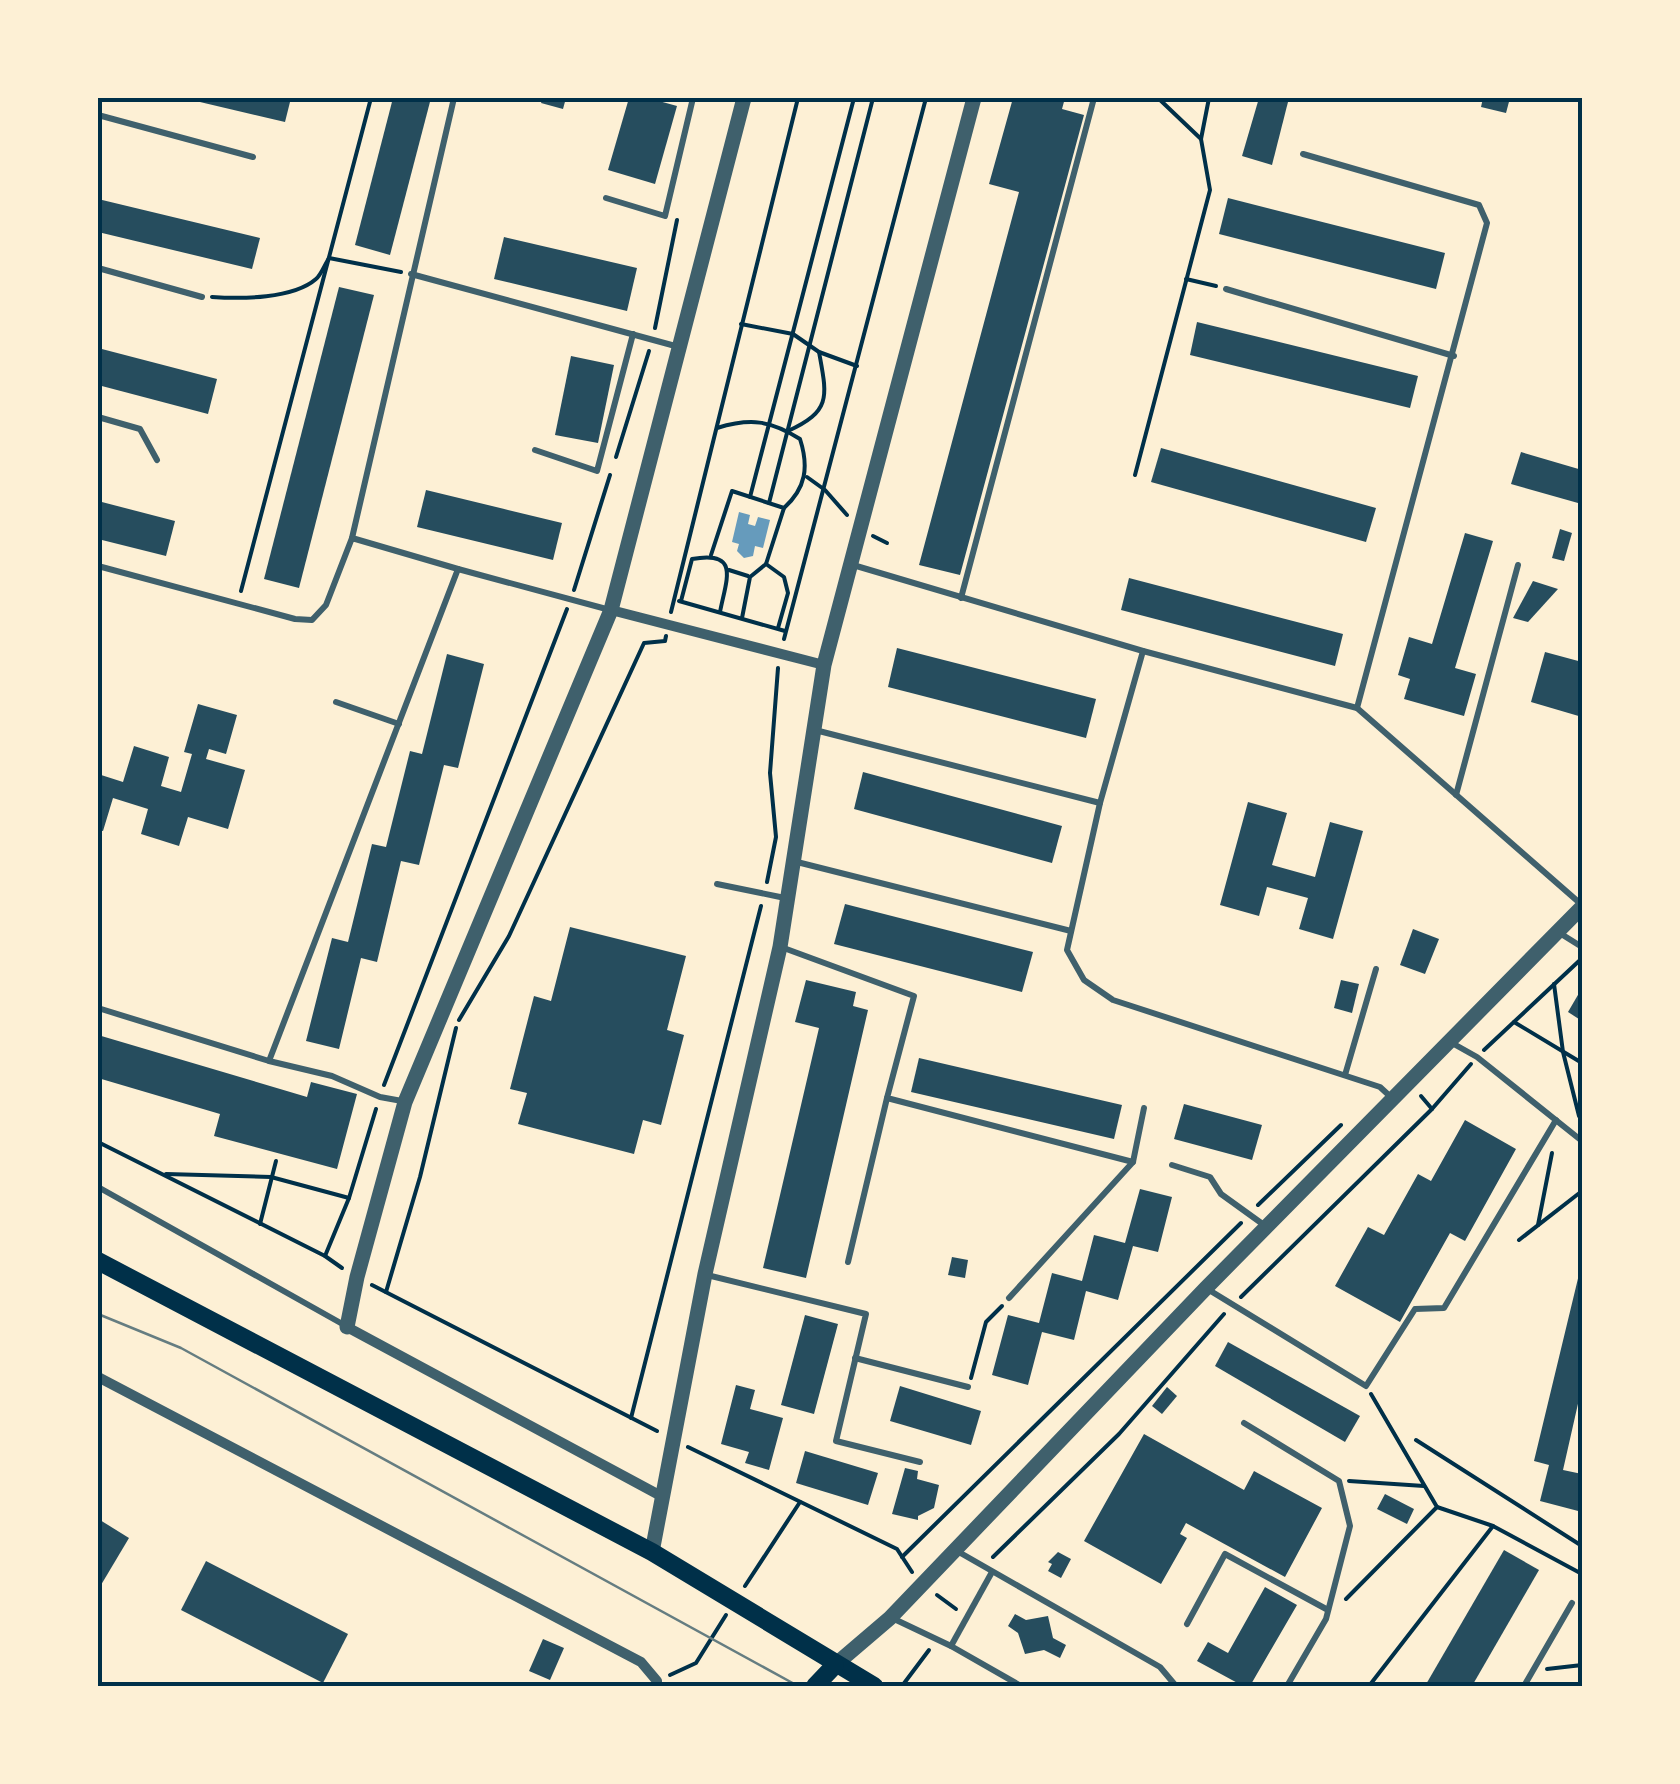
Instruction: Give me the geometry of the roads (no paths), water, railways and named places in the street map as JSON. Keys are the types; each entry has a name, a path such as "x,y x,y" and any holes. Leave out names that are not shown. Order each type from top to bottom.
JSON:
{"main road":[{"path":"98,1262 652,1552 874,1686"},
{"path":"815,1686 835,1665"}],"street":[{"path":"661,1496 347,1327 357,1277 406,1102 611,610 744,98"},
{"path":"652,1552 706,1274 780,947 824,665 974,98"},
{"path":"611,610 824,665"},
{"path":"835,1665 890,1618 1266,1226 1582,907"},
{"path":"98,1377 640,1662 656,1684"}],"lane":[{"path":"98,566 312,620 326,605 352,538 454,98"},
{"path":"606,198 666,216 693,98"},
{"path":"960,598 1094,98"},
{"path":"98,115 252,157"},
{"path":"1303,154 1470,202 1485,213 1486,236 1357,708"},
{"path":"98,268 202,296"},
{"path":"411,274 680,346"},
{"path":"1226,289 1454,356"},
{"path":"535,450 597,470 633,334"},
{"path":"98,417 140,429 156,460"},
{"path":"352,538 611,610"},
{"path":"850,564 1357,708 1582,907"},
{"path":"1456,794 1518,566"},
{"path":"269,1061 458,570"},
{"path":"1143,650 1100,802 1067,950 1084,980 1113,1000 1380,1087 1394,1099"},
{"path":"336,702 398,724"},
{"path":"811,729 1100,802"},
{"path":"796,862 1070,930"},
{"path":"717,884 789,899"},
{"path":"1558,932 1582,947"},
{"path":"780,947 914,996 848,1262"},
{"path":"1345,1075 1376,969"},
{"path":"98,1008 269,1061 332,1076 380,1097 406,1102"},
{"path":"1451,1042 1477,1057 1582,1140"},
{"path":"888,1098 1133,1162"},
{"path":"1009,1298 1133,1162 1144,1108"},
{"path":"1206,1288 1366,1386 1415,1309 1444,1308 1556,1120"},
{"path":"1172,1165 1210,1178 1221,1194 1266,1226"},
{"path":"98,1187 347,1327"},
{"path":"706,1274 866,1314 836,1440 920,1462"},
{"path":"856,1358 968,1387"},
{"path":"1244,1423 1339,1481 1350,1526 1327,1614 1287,1686"},
{"path":"954,1550 1160,1667 1176,1686"},
{"path":"1186,1624 1225,1554 1327,1614"},
{"path":"952,1646 992,1572"},
{"path":"1524,1686 1572,1603"},
{"path":"890,1618 952,1646 1021,1686"}],"water":[{"path":"739,512 750,515 748,524 755,526 758,517 770,520 763,548 755,546 753,556 744,558 737,551 739,544 732,542"}],"tram line":[{"path":"98,1314 181,1348 798,1686"}]}
